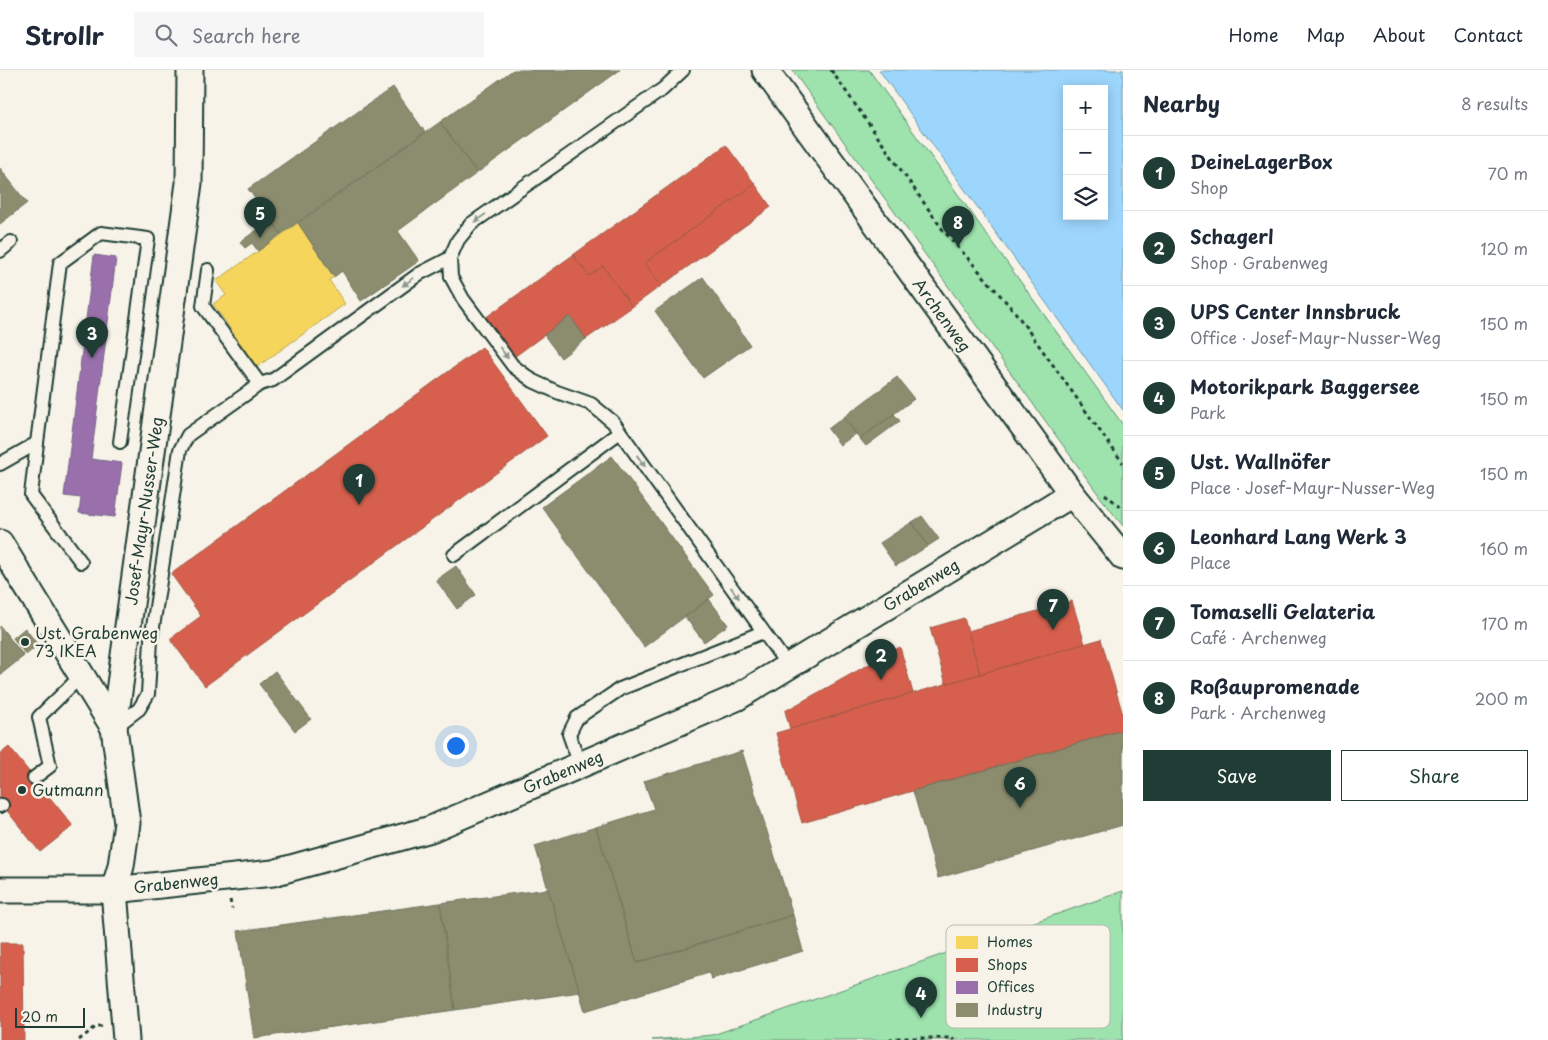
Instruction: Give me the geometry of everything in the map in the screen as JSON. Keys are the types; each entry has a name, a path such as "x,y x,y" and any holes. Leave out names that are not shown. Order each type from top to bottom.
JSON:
{"street":[{"name":"Josef-Mayr-Nusser-Weg","path":"126,1040 114,890 121,866 128,824 114,728 189,183 190,70"},
{"name":"Archenweg","path":"765,70 1072,494 1123,557"},
{"name":"Grabenweg","path":"0,890 114,890 273,873 431,829 736,698 1072,494"},
{"path":"0,543 114,728"}],"lane":[{"path":"683,70 663,89 471,224 458,240 450,258 451,277 463,299 513,366 533,381 591,404 613,422 788,666"},
{"path":"81,562 31,495 60,263 101,232 148,239 120,442"},
{"path":"0,251 11,242"},
{"path":"114,728 139,709 148,694 151,640 180,450 188,435 260,384 273,380 420,274 450,258"},
{"path":"208,270 203,306 260,384"},
{"path":"454,555 620,432"},
{"path":"0,464 37,443"},
{"path":"580,765 570,734 577,718 620,689 762,632"},
{"path":"34,778 50,766 39,717 82,675"}],"path":[{"path":"831,70 943,230 1015,312 1123,463"},
{"path":"889,1040 893,1038 951,1038 954,1040"}],"green space":[{"path":"792,70 869,70 1123,425 1123,526 1101,498"},
{"path":"1123,891 1123,1040 652,1040 713,1035 946,953 946,1028 1110,1028 1110,925 1026,925"}],"water":[{"path":"879,70 1123,70 1123,410"}],"building: Homes":[{"path":"298,223 334,277 329,280 345,304 257,367 213,304 226,295 216,281"}],"building: Shops":[{"path":"726,145 755,184 645,263 661,286 632,307 603,266 589,276 573,255"},
{"path":"755,184 771,207 661,286 645,263"},
{"path":"573,255 589,276 603,266 632,307 586,339 570,316 514,357 485,318"},
{"path":"482,347 547,436 205,686 170,639 201,616 171,574"},
{"path":"1072,601 1085,644 980,674 968,631"},
{"path":"964,618 980,674 946,684 930,628"},
{"path":"1101,639 1123,715 1123,730 802,823 776,733"},
{"path":"900,647 913,693 790,729 785,711"},
{"name":"Gutmann","path":"9,747 73,826 40,852 0,802 0,754"},
{"path":"0,943 23,943 24,1040 0,1040"}],"building: Offices":[{"path":"94,255 116,258 91,459 122,463 115,517 79,513 81,498 64,496"}],"building: Industry":[{"path":"513,70 620,70 477,173 440,122"},
{"path":"393,87 425,132 281,234 248,189"},
{"path":"440,122 477,173 398,231 419,261 361,301 342,271 334,277 298,223"},
{"path":"0,168 27,203 0,224"},
{"path":"271,220 281,234 258,251 252,243 245,248 240,242"},
{"path":"703,277 750,345 703,378 655,311"},
{"path":"570,316 586,339 561,358 544,335"},
{"path":"897,377 914,399 860,439 844,417"},
{"path":"894,414 900,421 866,446 860,439"},
{"path":"844,417 856,434 840,445 828,429"},
{"path":"612,456 714,595 644,647 542,507"},
{"path":"922,516 939,539 928,546 912,522"},
{"path":"912,522 928,546 896,566 880,543"},
{"path":"456,566 476,595 457,609 436,580"},
{"path":"709,599 728,625 704,642 685,617"},
{"path":"0,626 24,656 0,675"},
{"name":"Ust. Grabenweg 73 IKEA","path":"25,628 38,645 26,655 13,638"},
{"path":"275,671 311,719 295,731 259,684"},
{"path":"1123,730 1123,825 938,878 913,791"},
{"path":"742,751 793,915 637,963 596,827 654,809 644,781"},
{"path":"596,827 637,963 793,915 803,951 711,979 709,973 585,1011 535,846"},
{"path":"548,889 580,992 455,1010 440,903"},
{"path":"440,903 455,1010 254,1038 238,931"}],"place":[{"name":"Ust. Wallnöfer","path":"260,238"},
{"name":"Roßaupromenade","path":"958,247"},
{"name":"UPS Center Innsbruck","path":"92,358"},
{"name":"DeineLagerBox","path":"359,505"},
{"name":"Tomaselli Gelateria","path":"1053,630"},
{"name":"Ust. Grabenweg 73 IKEA","path":"25,642"},
{"name":"Schagerl","path":"881,680"},
{"name":"Gutmann","path":"22,790"},
{"name":"Leonhard Lang Werk 3","path":"1020,808"},
{"name":"Motorikpark Baggersee","path":"921,1018"}]}
